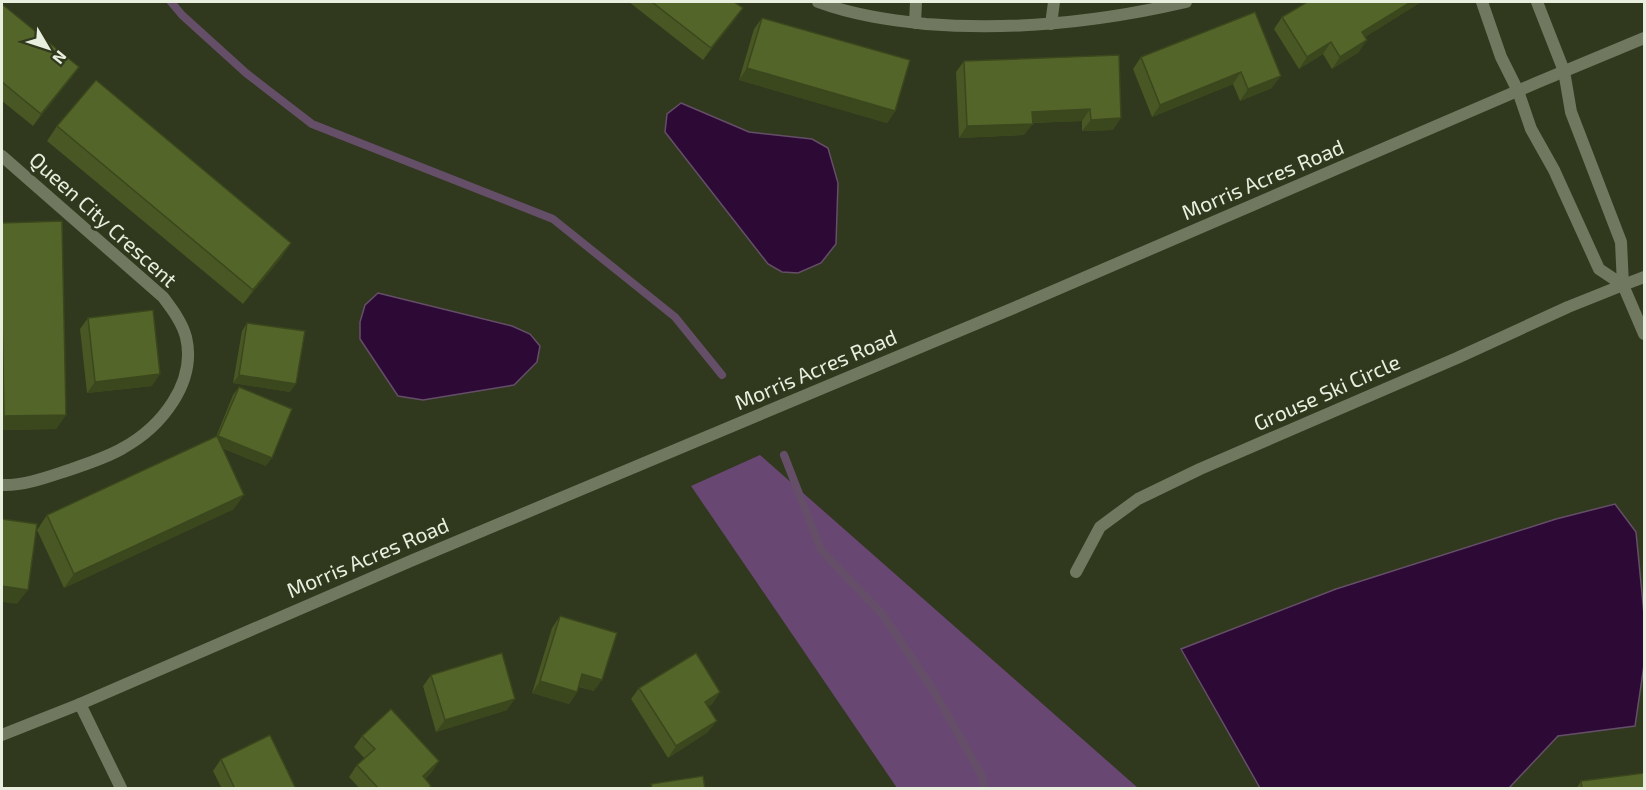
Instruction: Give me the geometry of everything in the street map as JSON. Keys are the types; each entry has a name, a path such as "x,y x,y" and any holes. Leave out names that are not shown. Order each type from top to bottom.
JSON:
{"street":[{"path":"823,2 868,17 985,27 1051,24 1127,15 1186,2"},
{"path":"915,22 916,2"},
{"path":"1051,24 1054,2"},
{"path":"1482,2 1501,57 1518,91 1531,129 1554,170 1599,269 1623,285"},
{"path":"1538,2 1564,71 1571,112 1621,242 1623,285 1644,334"},
{"name":"Morris Acres Road","path":"2,735 1016,307 1644,38"},
{"name":"Queen City Crescent","path":"2,156 163,297 177,315 186,336 187,353 186,374 177,397 162,416 123,449 50,477 12,486 2,485"},
{"name":"Grouse Ski Circle","path":"1076,572 1100,527 1138,499 1200,469 1457,358 1568,307 1644,277"},
{"path":"80,704 121,789"}],"shaded area":[{"path":"681,103 749,132 812,139 828,148 838,183 836,244 821,263 798,273 782,272 768,264 665,132 667,114"},
{"path":"378,293 512,326 530,334 540,346 537,362 514,385 423,400 398,396 360,339 360,322 365,305"},
{"path":"760,455 1138,788 897,788 691,486"},
{"path":"1615,504 1636,532 1644,614 1644,665 1635,726 1558,736 1509,788 1260,788 1181,649 1336,589 1556,519"}],"building":[{"path":"652,2 734,2 743,8 711,48"},
{"path":"1307,2 1411,2 1362,32 1367,40 1340,57 1331,42 1307,57 1282,17"},
{"path":"2,4 79,67 41,114 2,82"},
{"path":"1255,12 1281,76 1248,89 1241,72 1160,105 1141,57"},
{"path":"762,18 910,60 895,111 747,68"},
{"path":"1119,55 1121,118 1091,120 1090,109 1032,112 1033,124 967,126 964,61"},
{"path":"96,80 291,243 253,290 57,126"},
{"path":"62,221 66,415 4,416 2,223"},
{"path":"153,310 160,374 95,382 88,318"},
{"path":"247,323 305,331 296,384 239,375"},
{"path":"239,387 292,409 272,458 218,436"},
{"path":"217,436 244,495 74,574 47,515"},
{"path":"2,519 37,524 28,590 2,586"},
{"path":"560,616 617,633 602,680 582,674 577,692 540,681"},
{"path":"502,653 515,699 445,720 431,675"},
{"path":"696,653 720,692 705,702 717,721 676,746 639,688"},
{"path":"391,709 439,761 423,776 431,786 428,789 379,789 357,765 375,749 362,736"},
{"path":"270,735 296,789 235,789 221,759"},
{"path":"1644,773 1644,789 1582,789 1581,781"},
{"path":"703,776 705,789 652,789 651,784"}],"waterway":[{"path":"171,2 182,15 246,73 312,124 553,219 675,317 722,375"},
{"path":"784,455 821,550 883,615 935,693 982,776 984,788"}]}
